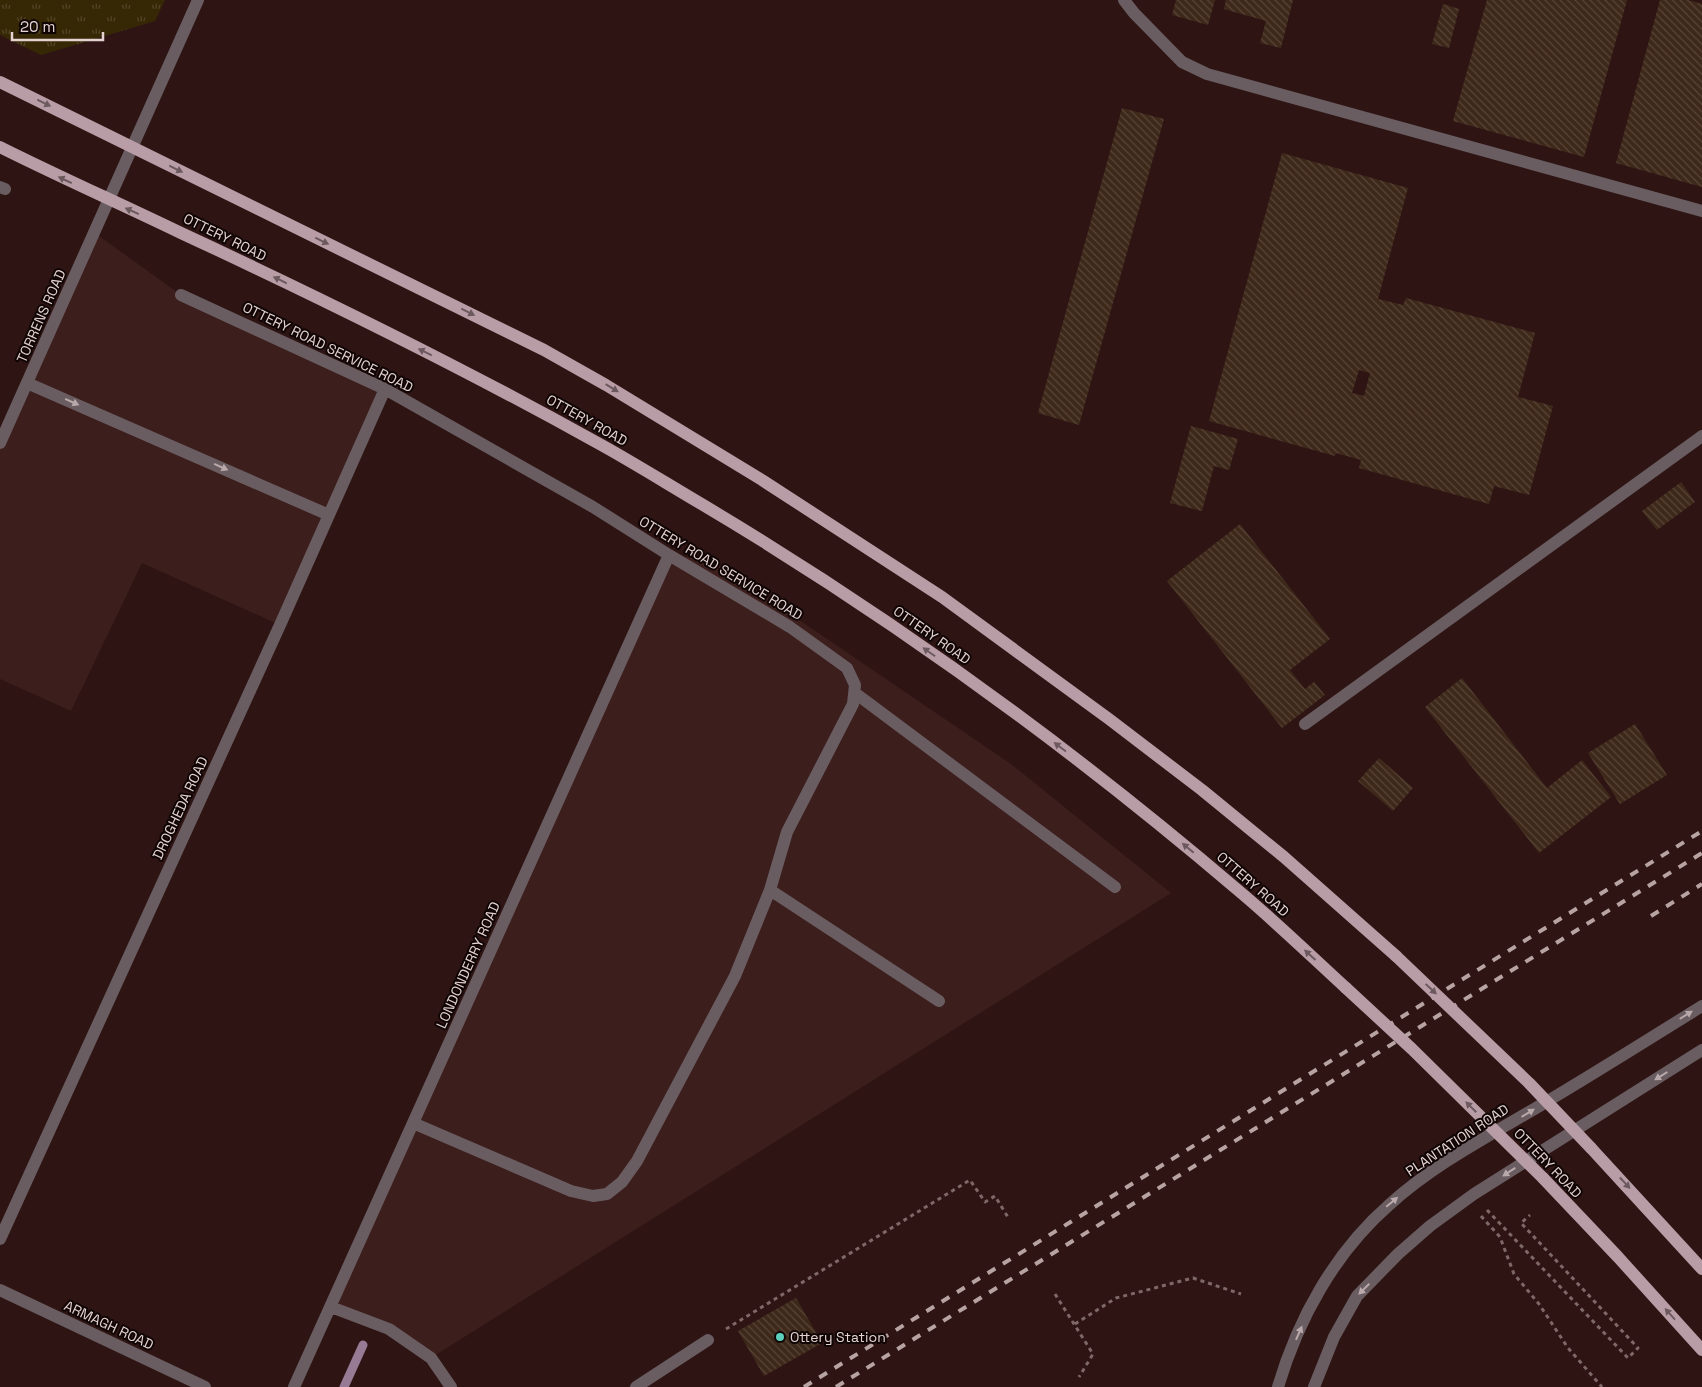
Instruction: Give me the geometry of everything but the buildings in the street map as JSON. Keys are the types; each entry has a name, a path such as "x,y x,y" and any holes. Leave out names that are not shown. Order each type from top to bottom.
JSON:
{"main road":[{"path":"0,82 544,350 606,384 804,507 942,597 1194,784 1284,857 1396,956 1529,1083 1702,1269"},
{"name":"OTTERY ROAD","path":"0,147 469,373 601,444 815,574 978,686 1157,823 1241,893 1346,988 1412,1049 1543,1178 1702,1350"}],"street":[{"name":"TORRENS ROAD","path":"0,443 198,0"},
{"path":"1124,0 1134,13 1182,62 1207,74 1702,211"},
{"name":"OTTERY ROAD SERVICE ROAD","path":"181,294 385,389 593,508 790,627 841,664 852,676 855,693"},
{"path":"27,383 329,515"},
{"name":"DROGHEDA ROAD","path":"0,1239 385,389"},
{"path":"1305,724 1702,436"},
{"name":"LONDONDERRY ROAD","path":"294,1387 669,555"},
{"path":"413,1123 571,1191 593,1196 607,1194 622,1182 637,1161 662,1116 735,976 770,890 787,832 853,704 855,693 1115,887"},
{"path":"770,890 939,1001"},
{"name":"PLANTATION ROAD","path":"1278,1387 1313,1300 1334,1267 1352,1244 1388,1205 1441,1165 1702,1006"},
{"path":"1314,1387 1334,1336 1357,1296 1398,1254 1430,1226 1474,1194 1702,1050"},
{"name":"ARMAGH ROAD","path":"0,1290 205,1387"},
{"path":"331,1307 389,1329 431,1358 451,1387"},
{"path":"636,1387 708,1340"}],"path":[{"path":"708,1340 970,1180 985,1202 995,1196 1009,1219"},
{"path":"1485,1207 1628,1358 1638,1348 1521,1222 1530,1215"},
{"path":"1475,1210 1500,1237 1514,1274 1539,1304 1568,1348 1602,1387"},
{"path":"1075,1324 1116,1298 1193,1278 1241,1294"},
{"path":"1055,1294 1093,1354 1079,1377"}],"shaded area":[{"path":"95,233 181,295 385,389 280,625 142,563 71,711 0,679 0,443"},
{"path":"669,555 711,560 1011,764 1171,893 431,1358 389,1329 331,1307"}],"green space":[{"path":"0,0 165,0 155,21 41,55 0,35"}],"waterway":[{"path":"344,1387 363,1345"}],"railway":[{"path":"804,1387 1702,831"},
{"path":"836,1387 1702,853"},
{"path":"1651,916 1702,884"}],"place":[{"name":"Ottery Station","path":"780,1337"}]}
